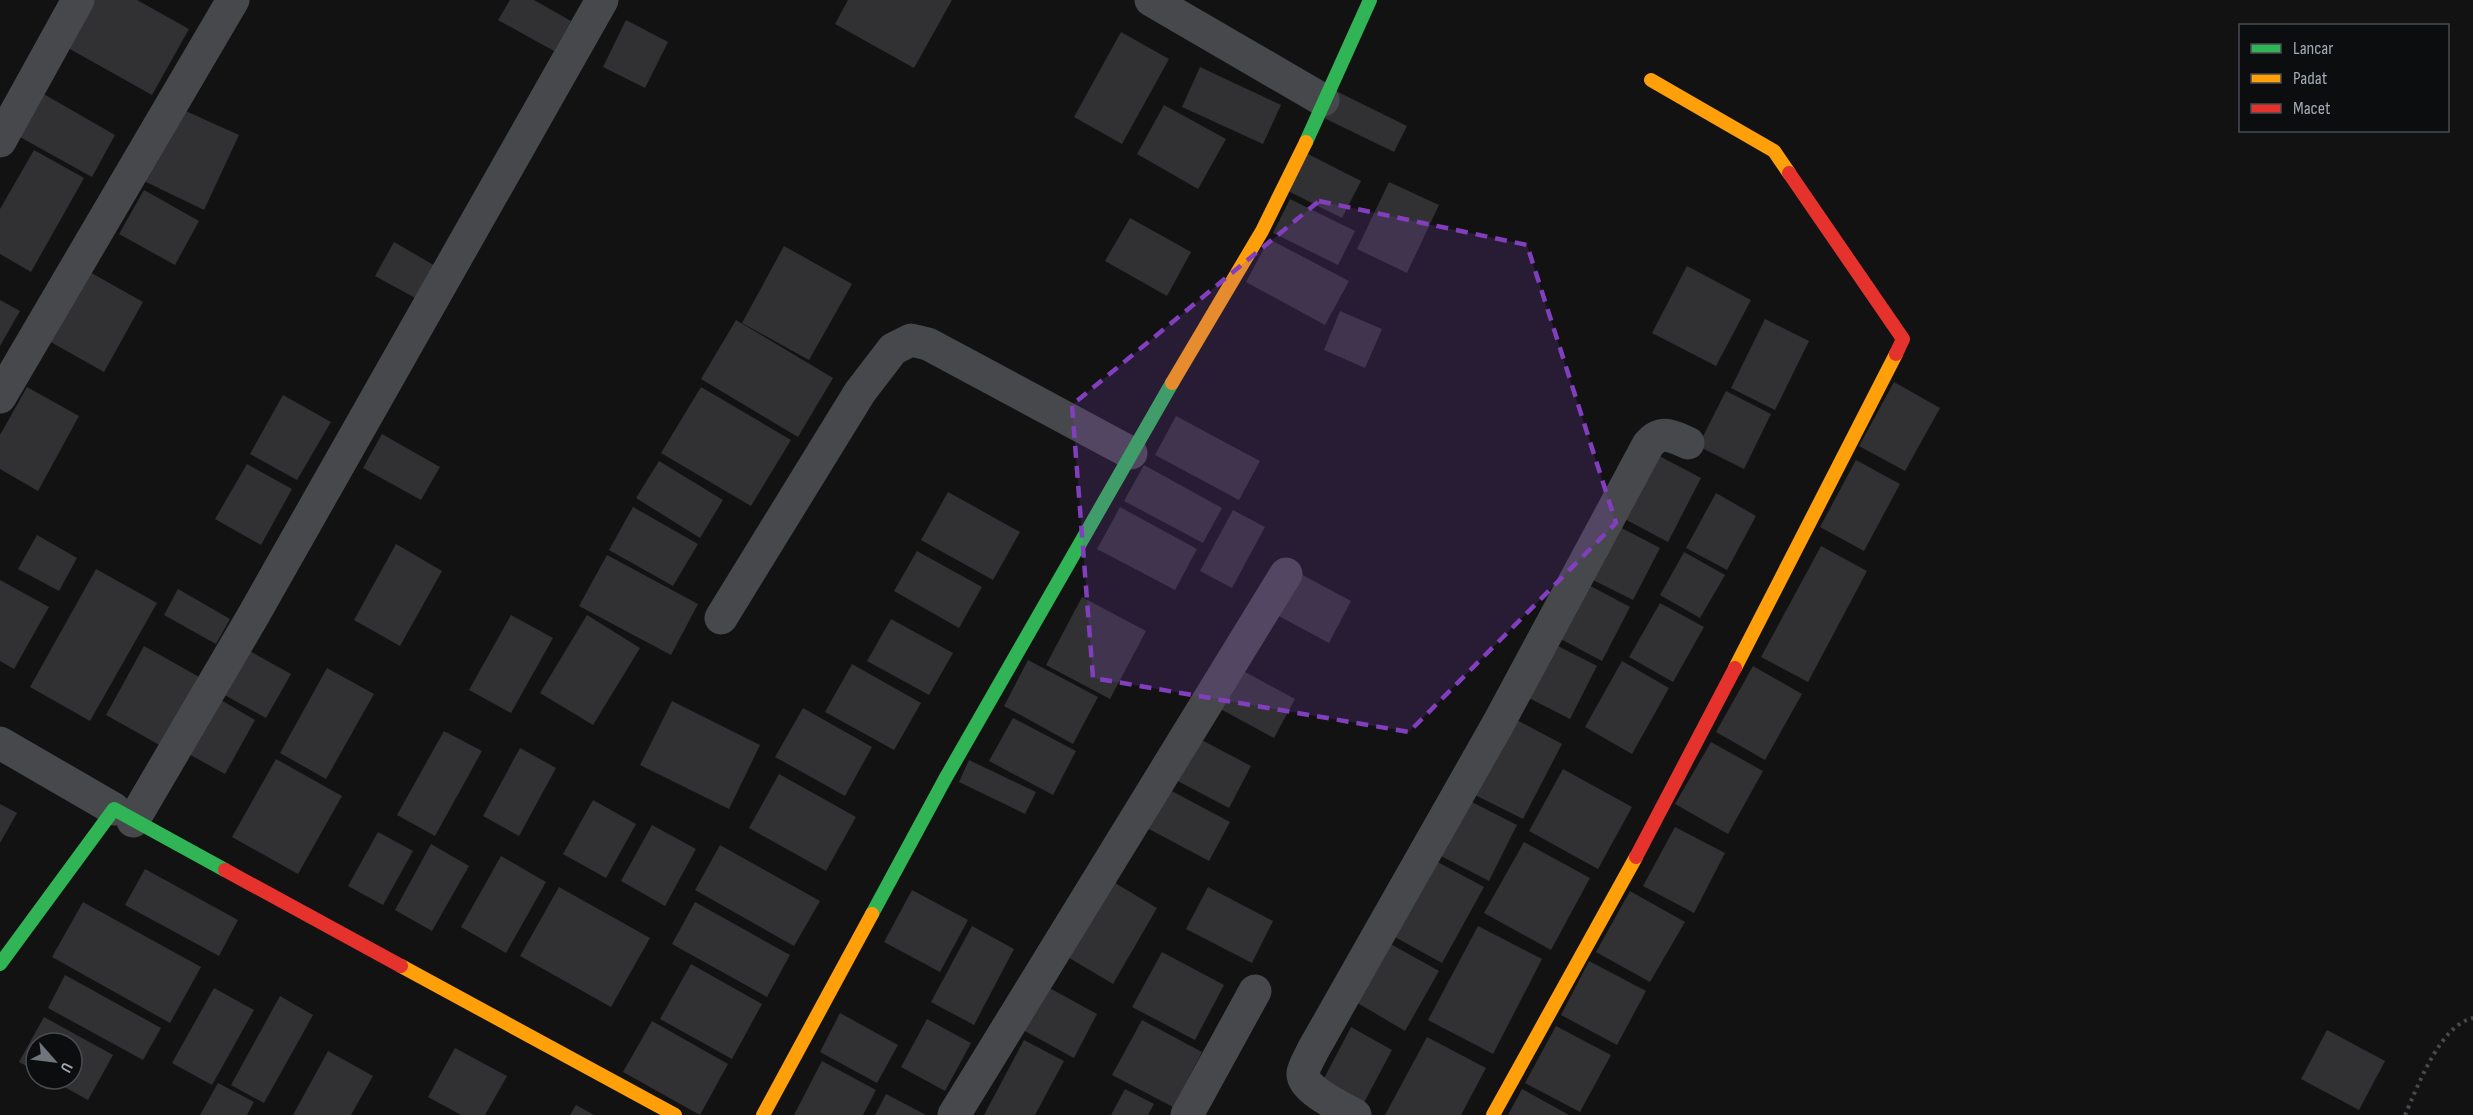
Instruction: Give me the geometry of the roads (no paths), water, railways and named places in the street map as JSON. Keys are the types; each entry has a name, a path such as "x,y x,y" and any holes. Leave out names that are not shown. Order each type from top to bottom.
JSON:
{"street":[{"path":"0,141 78,0"},
{"path":"0,397 233,0"},
{"path":"3,955 123,815 253,616 602,0"},
{"path":"1151,0 1323,100"},
{"path":"763,1115 945,779 1131,453 1262,231 1305,145 1323,100 1370,0"},
{"path":"1493,1115 1671,793 1903,339 1774,151 1651,80"},
{"path":"720,618 860,392 893,349 911,340 928,344 1131,453"},
{"path":"1355,1115 1316,1093 1304,1078 1303,1073 1313,1050 1498,724 1648,445 1664,434 1688,442"},
{"path":"954,1115 1286,574"},
{"path":"0,743 123,815 675,1115"},
{"path":"1187,1115 1255,991"}]}
